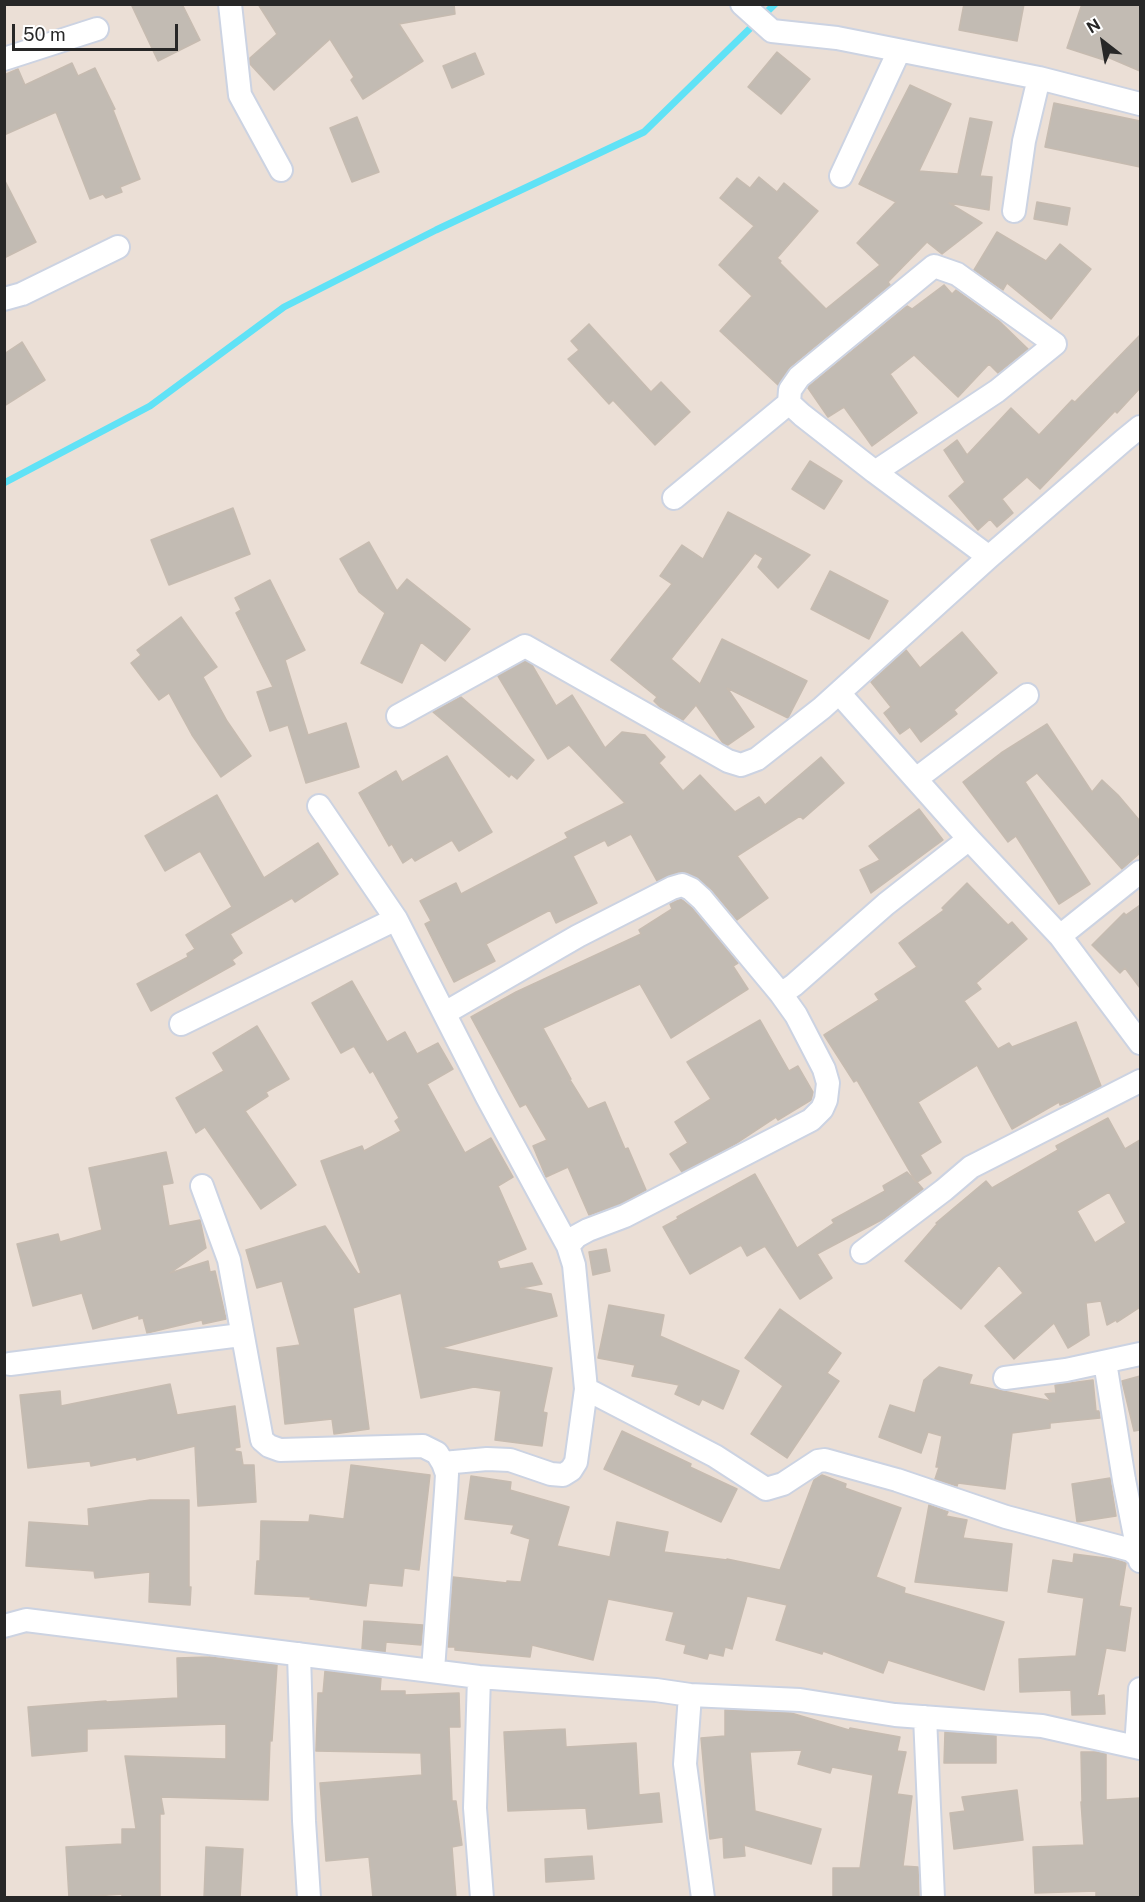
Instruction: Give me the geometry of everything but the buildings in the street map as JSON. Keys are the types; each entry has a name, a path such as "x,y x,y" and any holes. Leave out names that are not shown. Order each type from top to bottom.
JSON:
{"street":[{"path":"230,4 240,95 281,170"},
{"path":"742,4 772,31 837,38 1038,78 1140,104"},
{"path":"4,59 97,29"},
{"path":"841,176 899,51"},
{"path":"1014,212 1024,141 1038,78"},
{"path":"4,299 22,294 118,247"},
{"path":"674,498 789,403 790,390 799,377 934,266 957,274 1055,344 997,391 875,472"},
{"path":"789,403 875,472 989,557"},
{"path":"398,716 525,646 728,761 741,765 757,759 839,693 989,557 1140,427"},
{"path":"839,693 969,839 1060,936 1140,1043"},
{"path":"916,779 1027,695"},
{"path":"319,806 396,919 487,1097 568,1246 574,1265 586,1389 576,1462 568,1473 563,1475 551,1474 510,1460 487,1459 452,1466"},
{"path":"781,994 886,904 969,839"},
{"path":"1060,936 1140,872"},
{"path":"445,1012 578,936 682,885 691,889 702,899 796,1015 824,1069 828,1083 826,1100 822,1109 811,1120 626,1216 588,1230 577,1236 568,1246"},
{"path":"181,1024 396,919"},
{"path":"862,1252 945,1190 971,1167 1140,1081"},
{"path":"202,1186 229,1260 262,1440 269,1446 280,1450 423,1446 437,1453 452,1466"},
{"path":"10,1364 242,1335"},
{"path":"1005,1378 1066,1370 1140,1354"},
{"path":"1105,1362 1140,1559"},
{"path":"586,1389 715,1456 766,1489 783,1484 812,1464 825,1460 897,1480 1006,1517 1122,1547 1131,1550 1140,1559"},
{"path":"433,1670 452,1466"},
{"path":"4,1626 26,1620 478,1677 656,1690 690,1695 800,1700 895,1715 1042,1726 1138,1747 1140,1689"},
{"path":"299,1654 304,1821 309,1898"},
{"path":"478,1677 475,1808 482,1898"},
{"path":"690,1695 685,1764 703,1898"},
{"path":"926,1718 933,1898"}],"waterway":[{"path":"4,483 150,406 284,307 436,230 644,132 775,4"}]}
